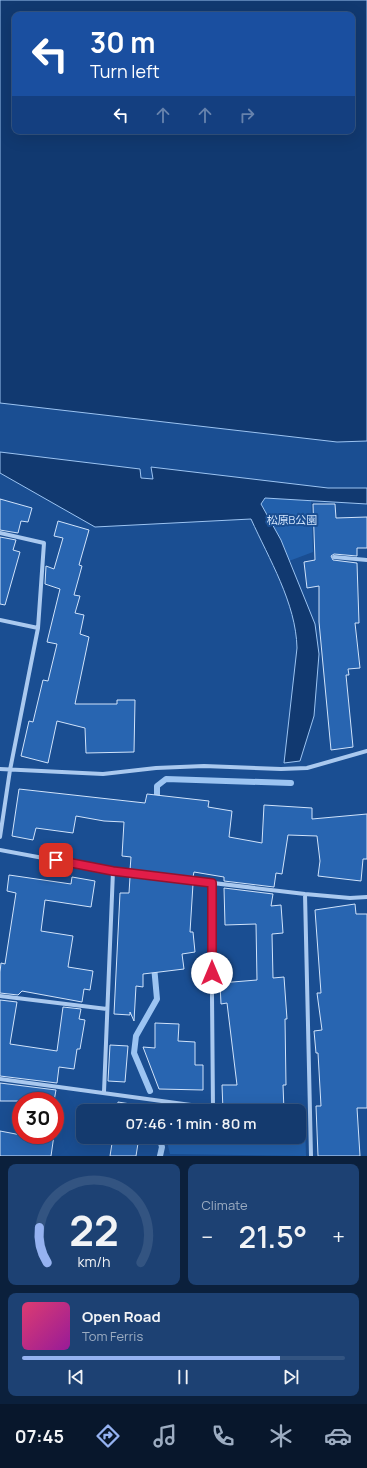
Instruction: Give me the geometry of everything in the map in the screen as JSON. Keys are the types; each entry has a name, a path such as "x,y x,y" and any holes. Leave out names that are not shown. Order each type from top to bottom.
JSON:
{"street":[{"path":"0,533 44,543 38,628 10,770 0,837"},
{"path":"334,557 367,560"},
{"path":"0,620 38,628"},
{"path":"0,769 103,774 156,768 204,766 281,769 307,768 367,751"},
{"path":"0,850 113,871 305,894 367,898"},
{"path":"104,1092 113,871"},
{"path":"0,1079 213,1108 212,883"},
{"path":"305,894 311,1156"},
{"path":"0,996 107,1009"}],"green space":[{"name":"松原B公園","path":"265,498 311,500 313,552 289,561 281,540 261,504"},
{"path":"168,1144 306,1144 306,1156 170,1154"}],"shaded area":[{"path":"0,0 367,0 367,441 337,442 0,403"},
{"path":"0,452 140,469 141,478 153,479 151,467 328,488 367,488 367,504 265,498 261,504 281,540 315,624 319,654 314,716 300,761 284,763 297,648 292,614 287,598 251,519 95,527 0,473"}],"building":[{"path":"0,499 32,508 28,522 21,521 18,533 0,530"},
{"path":"313,504 335,504 336,518 367,517 367,548 357,548 357,556 334,554 331,556 333,560 357,563 359,623 355,623 360,668 348,669 349,675 346,675 353,747 331,750 319,622 319,586 307,588 304,562 315,560"},
{"path":"58,521 89,530 79,565 82,566 74,595 80,596 75,613 84,615 80,634 89,637 75,704 117,704 117,700 135,700 134,752 86,753 85,728 57,721 48,763 21,756 29,721 33,722 43,680 48,681 57,644 47,642 60,589 45,584 46,566 54,569 63,538 54,536"},
{"path":"0,537 16,540 13,550 20,552 5,605 0,604"},
{"path":"19,789 145,803 147,794 209,801 208,807 232,811 229,837 262,843 264,805 312,808 312,819 367,814 367,859 363,859 361,881 318,876 320,861 317,836 288,835 282,874 276,873 274,887 224,881 224,877 194,872 193,877 130,870 131,857 122,856 124,822 104,821 76,816 73,833 36,828 33,840 12,836"},
{"path":"9,875 71,884 72,877 95,881 91,907 45,900 41,931 73,936 68,967 93,971 90,990 84,989 82,1002 22,991 18,995 0,993 1,963 5,964 16,893 7,891"},
{"path":"130,877 193,884 190,932 193,932 195,952 182,954 184,969 143,974 143,987 136,986 134,1021 130,1012 130,1015 114,1014 120,893 129,893"},
{"path":"224,888 273,894 271,906 281,905 283,933 272,934 273,978 284,977 287,1019 285,1019 286,1085 283,1085 284,1104 223,1104 222,1085 237,1085 227,1003 221,1004 220,983 257,980 256,924 225,925"},
{"path":"355,904 356,914 367,914 367,1108 357,1108 360,1156 318,1156 316,1106 321,1106 318,1053 316,1053 314,1031 322,1030 317,993 321,993 315,910"},
{"path":"0,1000 17,1002 10,1044 57,1051 63,1007 81,1009 79,1019 85,1020 80,1049 77,1049 74,1069 59,1067 57,1083 0,1076"},
{"path":"155,1023 179,1024 178,1041 195,1042 195,1065 203,1065 203,1090 159,1089 143,1047 155,1048"},
{"path":"110,1045 128,1046 125,1082 108,1081"},
{"path":"0,1083 56,1090 56,1092 12,1092 12,1101 0,1101"},
{"path":"118,1102 130,1104 118,1104"},
{"path":"0,1131 12,1133 12,1144 53,1144 51,1156 0,1156"},
{"path":"112,1144 138,1144 136,1156 110,1156"}],"waterway":[{"path":"157,802 157,786 166,779 291,783"},
{"path":"150,1091 134,1053 136,1036 157,999 154,966"},
{"path":"160,1156 161,1144"}],"route":[{"path":"56,860 113,871 212,883 212,973"}]}
